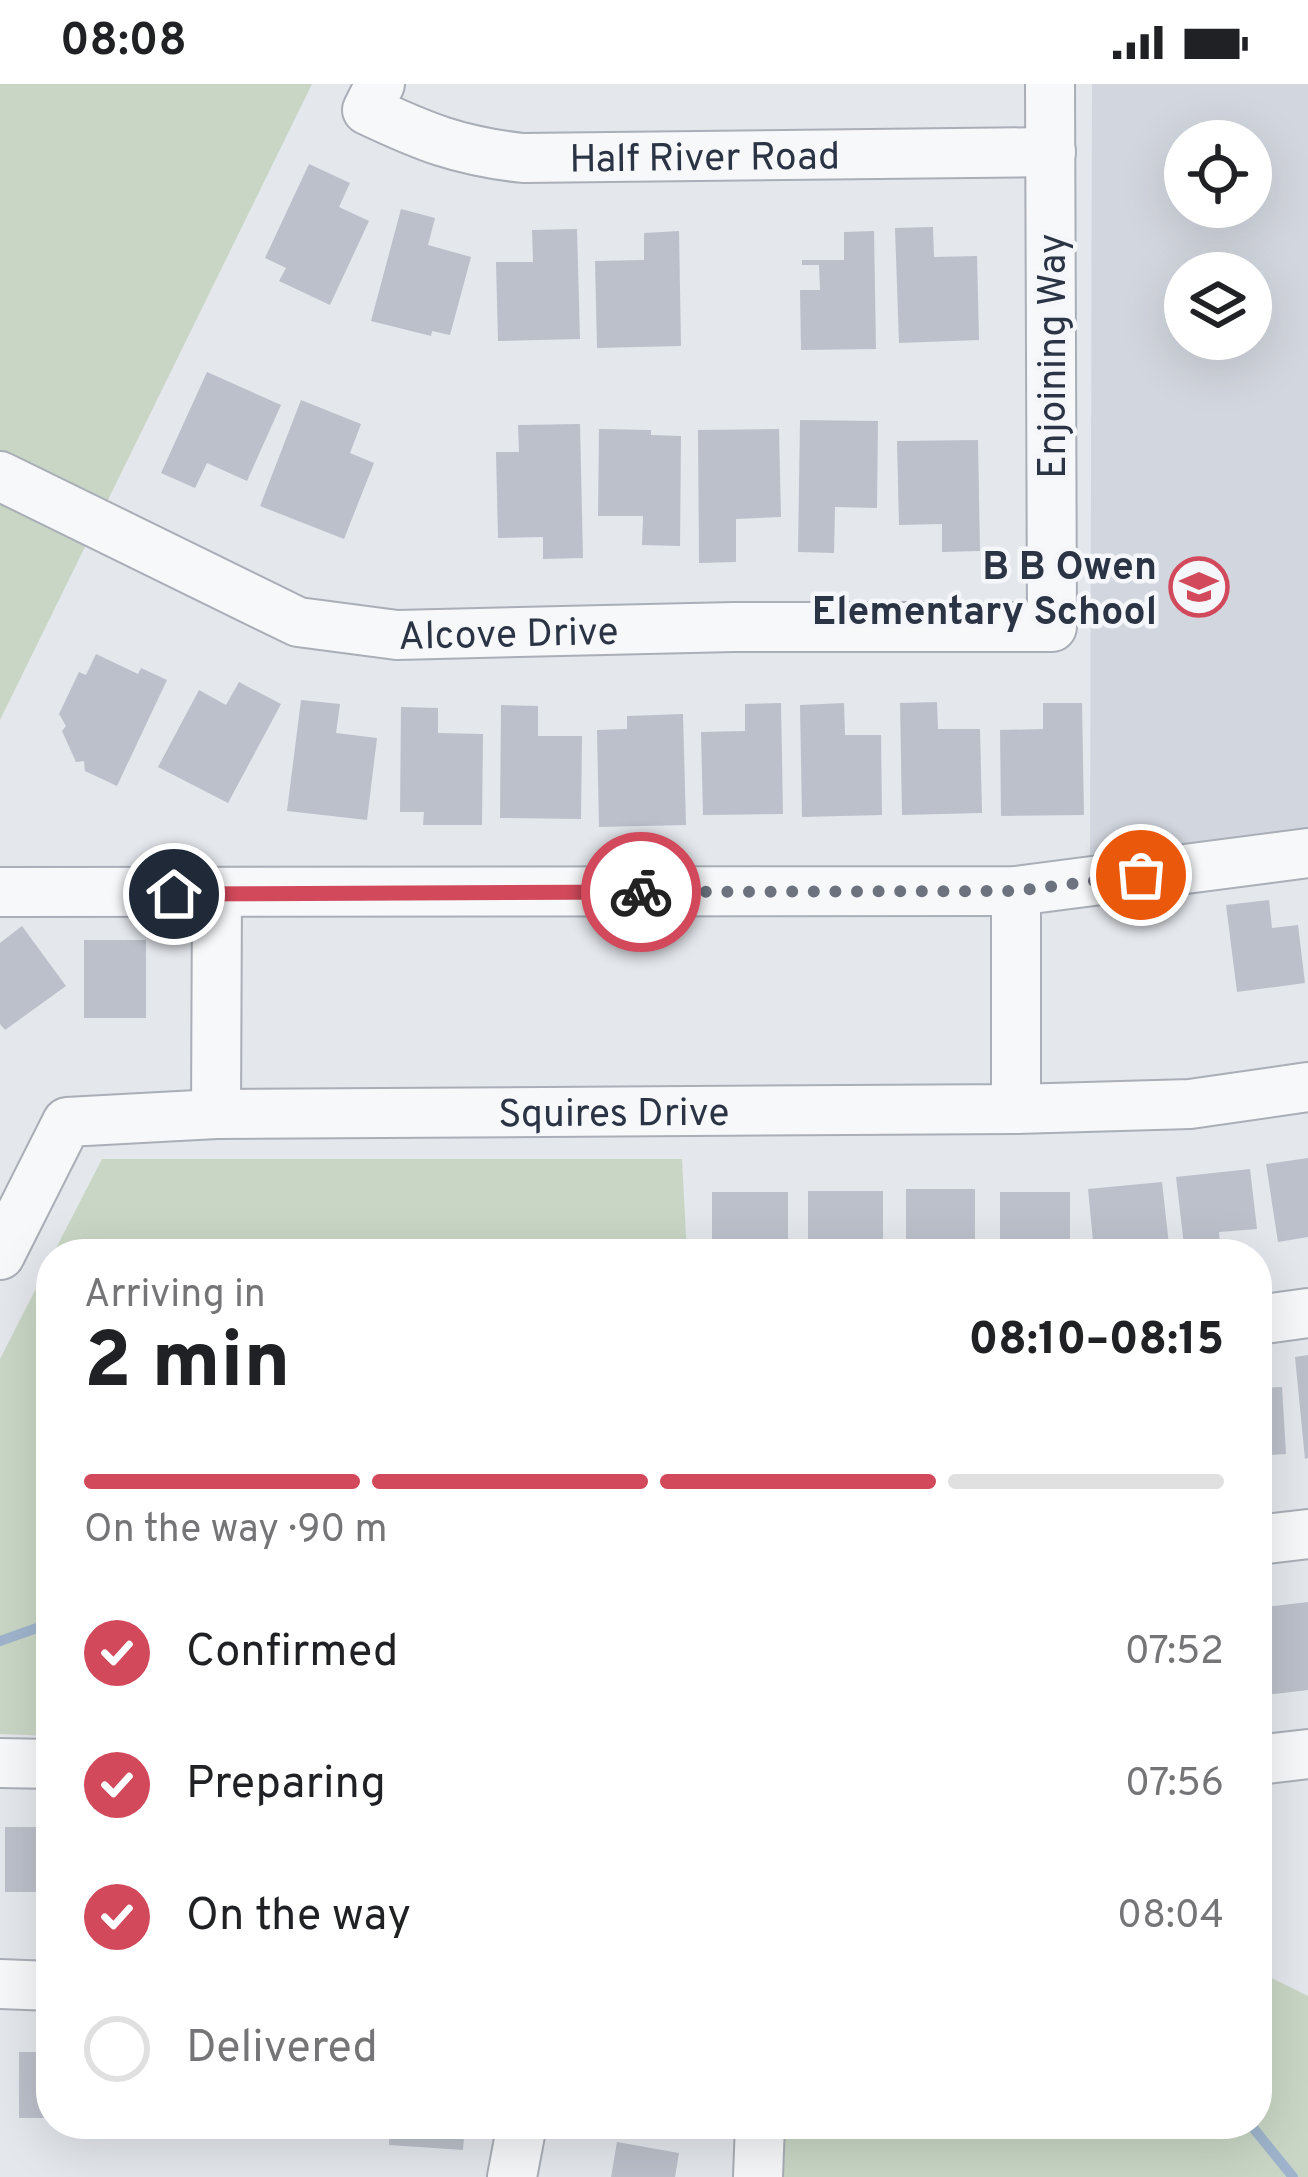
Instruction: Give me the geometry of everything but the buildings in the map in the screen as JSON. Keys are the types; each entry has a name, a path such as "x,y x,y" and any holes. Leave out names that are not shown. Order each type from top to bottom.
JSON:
{"street":[{"name":"Enjoining Way","path":"1050,84 1052,628"},
{"name":"Half River Road","path":"373,97 427,138 480,153 523,158 1051,152"},
{"name":"Alcove Drive","path":"0,476 298,622 397,635 1052,628"},
{"path":"0,892 1016,891 1308,853"},
{"path":"1016,891 1016,1109"},
{"path":"216,1114 217,894"},
{"name":"Squires Drive","path":"0,1255 67,1122 216,1114 1016,1109 1190,1104 1308,1088"},
{"path":"1272,1318 1308,1313"},
{"path":"1272,1538 1308,1534"},
{"path":"1272,1758 1308,1754"},
{"path":"0,1762 36,1763"},
{"path":"0,1984 36,1985"},
{"path":"512,2177 519,2139"},
{"path":"758,2177 759,2139"}],"shaded area":[{"name":"B B Owen Elementary School","path":"1092,84 1308,84 1308,835 1090,865"}],"green space":[{"path":"0,84 312,84 0,720"},
{"path":"102,1159 682,1159 686,1239 61,1239"},
{"path":"36,1288 36,1735 0,1734 0,1359"},
{"path":"1272,1978 1308,1996 1308,2177 776,2177 777,2139 1272,2139"}],"waterway":[{"path":"0,1641 36,1628"},
{"path":"1262,2139 1293,2177"}],"way so far":[{"path":"641,892 1016,891 1141,875"}],"place":[{"name":"B B Owen Elementary School","path":"1199,587"}],"route":[{"path":"174,894 641,892"}]}
